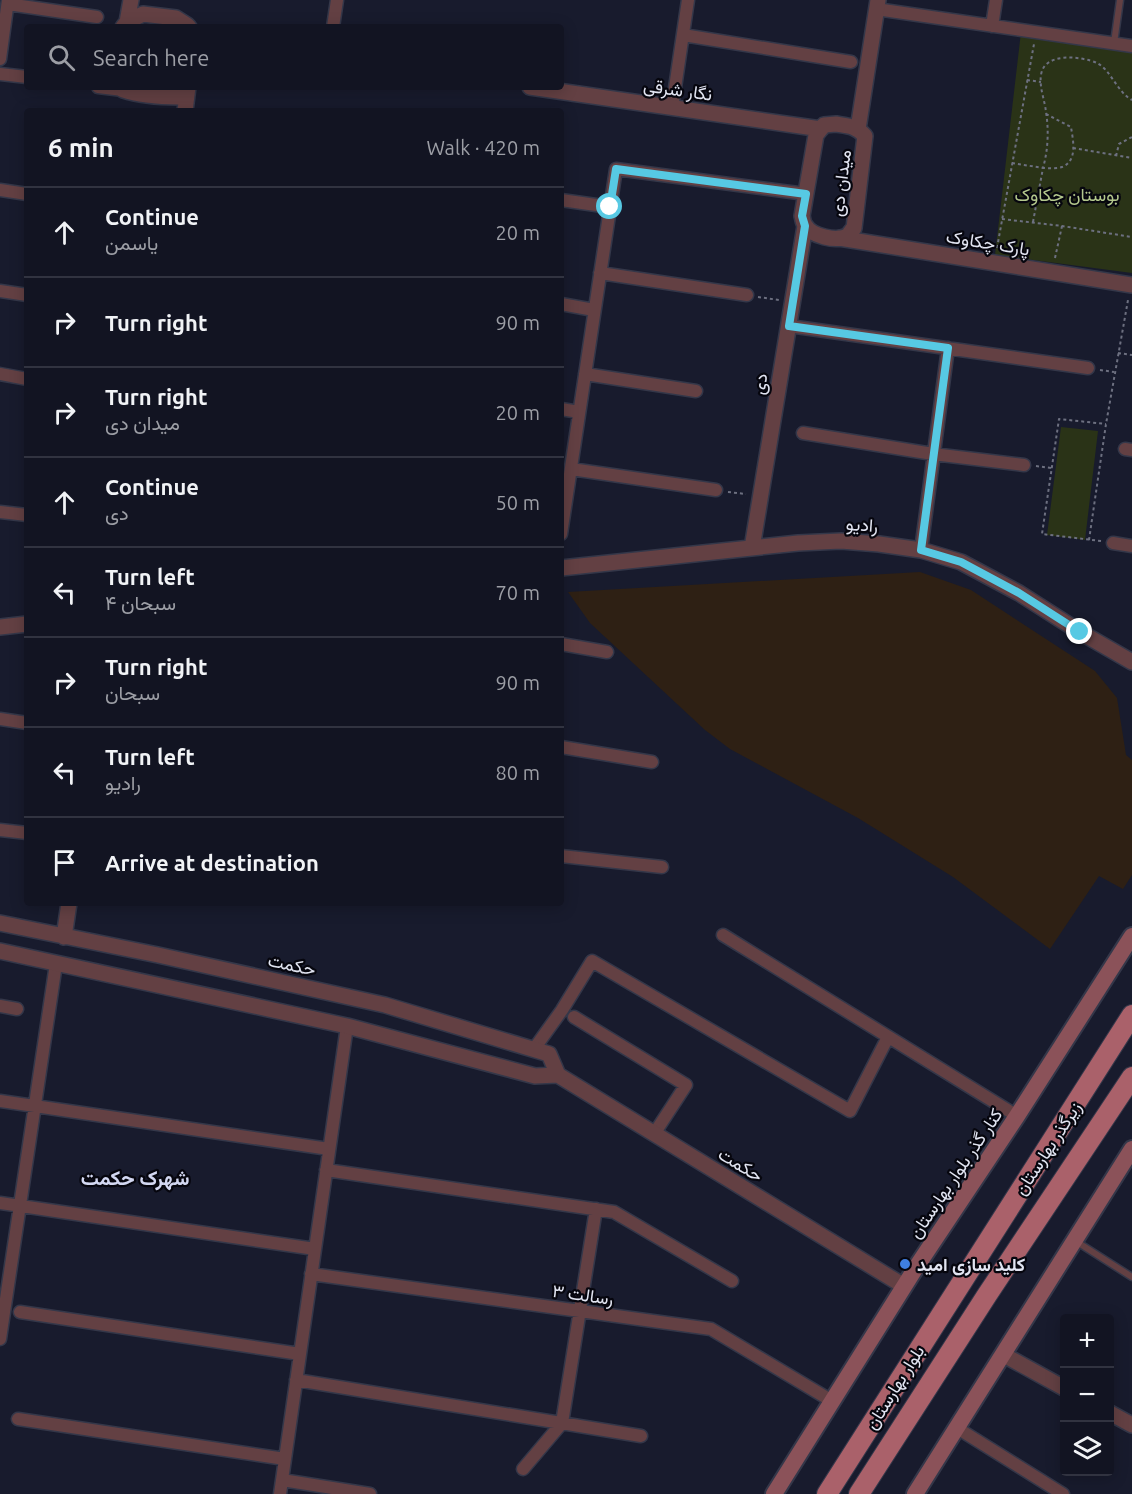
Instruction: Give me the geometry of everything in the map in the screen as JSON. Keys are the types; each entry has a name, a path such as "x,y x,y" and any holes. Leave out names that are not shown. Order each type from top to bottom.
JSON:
{"main road":[{"name":"کنار گذر بلوار بهارستان","path":"774,1494 904,1286 1017,1116 1132,936"},
{"name":"زیرگذر بهارستان","path":"962,1280 1132,1015"},
{"name":"زیرگذر بهارستان","path":"987,1295 1132,1077"},
{"path":"915,1494 1132,1149"},
{"name":"بلوار بهارستان","path":"826,1494 962,1280"},
{"name":"بلوار بهارستان","path":"859,1494 987,1295"}],"street":[{"path":"125,24 131,0"},
{"path":"333,24 337,0"},
{"path":"672,108 688,0"},
{"path":"992,26 996,0"},
{"path":"0,59 8,2 96,17"},
{"path":"858,129 877,5 992,26 1132,46"},
{"path":"127,24 143,14 176,18 185,24"},
{"path":"683,35 851,62"},
{"path":"0,74 24,77"},
{"path":"124,90 137,95 156,97 178,97 185,90"},
{"path":"185,108 188,90"},
{"name":"نگار شرقی","path":"550,90 821,129"},
{"name":"میدان دی","path":"824,125 847,125 858,129 865,136 854,228 848,235 839,238 813,233 805,226 802,216 816,135 824,125"},
{"path":"564,497 571,469 616,169 806,194"},
{"path":"0,190 24,194"},
{"path":"564,200 610,207"},
{"name":"دی","path":"752,548 805,226"},
{"name":"پارک چکاوک","path":"839,238 1131,285"},
{"path":"600,273 747,295"},
{"path":"0,291 24,295"},
{"path":"564,305 594,310"},
{"path":"789,326 1088,368"},
{"path":"921,550 948,348"},
{"path":"0,374 24,378"},
{"path":"585,374 696,391"},
{"path":"564,410 579,412"},
{"path":"803,433 933,454 1024,465"},
{"path":"571,469 716,490"},
{"path":"0,512 24,515"},
{"name":"رادیو","path":"564,568 798,543 879,544 921,550 961,562 1019,593 1132,662"},
{"path":"1113,543 1132,546"},
{"path":"0,627 24,624"},
{"path":"564,645 607,652"},
{"path":"0,719 24,723"},
{"path":"564,747 652,762"},
{"path":"0,830 24,833"},
{"path":"564,856 662,867"},
{"path":"64,937 69,906"},
{"name":"حکمت","path":"0,923 170,957 385,1005 549,1054 558,1075 904,1286"},
{"path":"723,935 1017,1116"},
{"path":"0,951 347,1026 535,1076 558,1075"},
{"path":"534,1049 562,1010 592,961 850,1111 888,1036"},
{"path":"0,1339 2,1309 20,1206 56,963"},
{"path":"0,1006 17,1009"},
{"path":"574,1017 686,1086 654,1134"},
{"path":"280,1494 347,1026"},
{"path":"0,1101 329,1149"},
{"path":"326,1170 614,1212 732,1281"},
{"path":"0,1203 315,1249"},
{"path":"523,1469 562,1423 596,1209"},
{"name":"رسالت ۳","path":"311,1275 711,1329 832,1401"},
{"path":"20,1312 300,1354"},
{"path":"1004,1355 1060,1385"},
{"path":"296,1380 641,1436"},
{"path":"1114,1415 1132,1425"},
{"path":"18,1419 285,1459"},
{"path":"957,1428 1063,1494"},
{"path":"282,1480 370,1494"}],"lane":[{"path":"1114,43 1120,0"},
{"path":"1075,1241 1132,1277"}],"path":[{"path":"994,263 1036,32"},
{"path":"1033,222 1048,140 1041,72 1049,61 1075,58 1099,64 1125,96 1132,100"},
{"path":"1027,80 1041,82"},
{"path":"1012,163 1043,168 1061,168 1068,163 1073,154 1071,127 1046,114"},
{"path":"1116,156 1119,144 1132,137"},
{"path":"1073,148 1132,159"},
{"path":"1002,219 1132,237"},
{"path":"1051,272 1062,226"},
{"path":"1106,424 1059,419 1042,534 1089,540 1106,424 1131,285"},
{"path":"747,295 792,302"},
{"path":"1118,353 1132,355"},
{"path":"716,490 761,496"}],"shaded area":[{"path":"920,572 971,590 1095,671 1117,698 1126,755 1132,760 1132,875 1123,889 1099,876 1050,949 953,877 858,818 730,749 705,730 590,623 568,592"}],"green space":[{"name":"بوستان چکاوک","path":"1021,32 1132,48 1132,273 995,255"},
{"path":"1061,427 1098,431 1085,540 1047,535"}],"place":[{"name":"کلید سازی امید","path":"905,1264"}],"district":[{"name":"شهرک حکمت","path":"135,1177"}],"route":[{"path":"610,207 616,169 806,194 802,216 805,226 789,326 948,348 921,550 961,562 1019,593 1080,632"}]}
